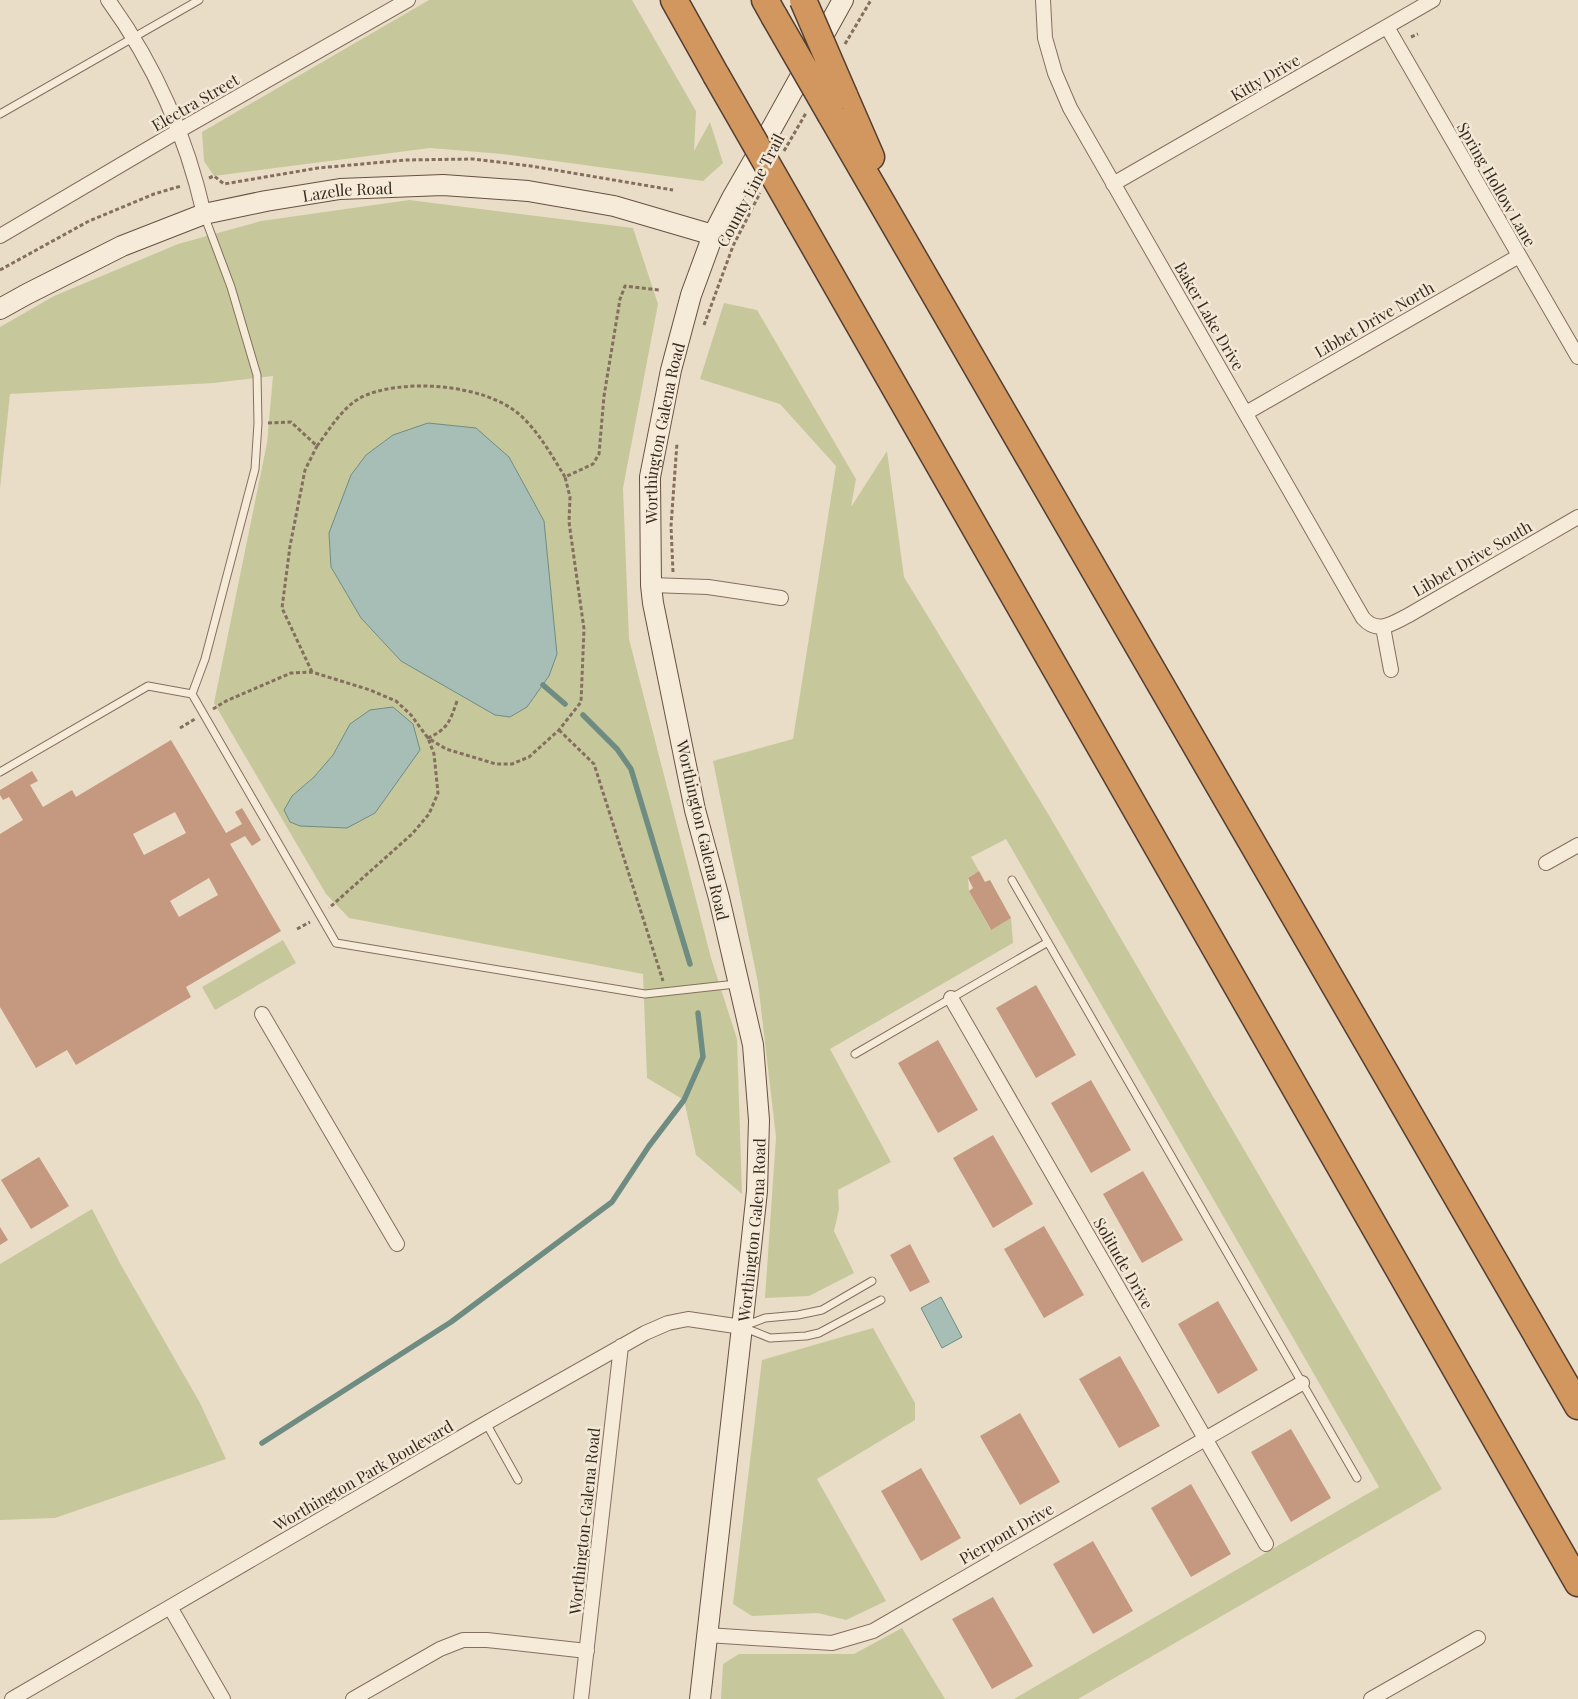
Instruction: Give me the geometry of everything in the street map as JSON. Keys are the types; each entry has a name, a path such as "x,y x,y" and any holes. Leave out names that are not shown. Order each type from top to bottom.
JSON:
{"highway":[{"path":"674,0 1578,1583"},
{"path":"803,0 828,106"},
{"path":"769,8 828,106 922,275 1578,1406"}],"street":[{"path":"108,0 134,38 159,83 180,130 204,214"},
{"name":"Electra Street","path":"0,236 180,130 408,0"},
{"name":"Worthington Galena Road","path":"700,1699 757,1191 758,1120 753,1045 695,810 653,603 651,585 650,477 671,370 691,295 713,235 843,0"},
{"name":"Baker Lake Drive","path":"1043,0 1045,38 1055,73 1070,108 1363,618 1368,624 1375,627 1383,627"},
{"name":"Kitty Drive","path":"1113,184 1433,0"},
{"name":"Spring Hollow Lane","path":"1387,27 1578,357"},
{"name":"Lazelle Road","path":"0,309 122,246 204,214 266,201 340,189 443,185 528,191 604,204 713,235"},
{"name":"Libbet Drive North","path":"1246,413 1519,256"},
{"name":"Libbet Drive South","path":"1383,627 1409,615 1578,516"},
{"path":"651,585 708,587 781,598"},
{"path":"1383,627 1391,670"},
{"path":"1546,863 1578,845"},
{"name":"Solitude Drive","path":"951,998 1266,1544"},
{"path":"262,1014 397,1244"},
{"name":"Worthington Park Boulevard","path":"12,1699 486,1423 645,1333 668,1323 688,1319 742,1327"},
{"name":"Worthington-Galena Road","path":"581,1699 621,1346"},
{"name":"Pierpont Drive","path":"707,1635 832,1643 872,1631 1302,1383"},
{"path":"170,1607 223,1699"},
{"path":"1371,1699 1478,1638"},
{"path":"353,1699 440,1649 463,1640 487,1640 587,1651"}],"lane":[{"path":"0,114 199,0"},
{"path":"192,694 205,660 255,468 258,423 257,375 231,287 204,214"},
{"path":"0,772 148,686 192,694 336,943 645,994 739,984"},
{"path":"1012,880 1357,1478"},
{"path":"855,1054 1048,942"},
{"path":"742,1327 766,1318 798,1315 822,1310 872,1281"},
{"path":"742,1327 770,1338 806,1336 819,1333 881,1300"},
{"path":"486,1423 518,1480"}],"path":[{"path":"844,46 872,0"},
{"path":"1411,37 1418,34"},
{"name":"County Line Trail","path":"780,159 828,106"},
{"name":"County Line Trail","path":"702,333 732,246 765,185"},
{"path":"565,477 593,464 599,454 604,396 620,299 625,286 659,290"},
{"path":"312,672 282,608 290,546 305,470 317,446 358,399 378,390 405,386 455,388 491,398 520,415 544,444 565,477 570,497 568,522 584,629 582,702 558,730 529,757 512,764 496,764 446,749 428,738"},
{"path":"258,423 291,422 317,446"},
{"path":"674,586 671,526 678,434"},
{"path":"180,728 226,702 291,673 312,672 370,690 396,701 412,714 428,738 434,754 438,793 429,814 412,834 320,916 297,929"},
{"path":"428,738 440,733 450,722 456,701"},
{"path":"558,730 594,764 666,992"}],"green space":[{"path":"429,0 632,0 696,111 694,151 710,122 723,163 703,181 502,154 430,148 214,176 204,161 202,132"},
{"path":"409,200 633,228 658,304 623,488 629,639 711,958 737,1039 742,1194 696,1155 684,1100 647,1078 643,974 349,918 326,894 214,703 267,443 273,376 214,383 10,394 0,488 0,327 54,296 178,244 261,221","holes":["428,423 544,521 557,654 549,676 527,707 510,717 495,715 401,661 361,618 331,567 329,533 366,455 393,435","350,724 300,826 292,796 314,777 333,755"]},
{"path":"724,303 757,310 856,479 851,507 887,451 904,577 1050,817 1442,1489 1078,1699 1014,1699 1379,1487 1006,839 971,857 979,871 968,878 969,891 990,929 1011,918 1013,943 830,1049 891,1162 838,1190 839,1209 834,1231 854,1273 809,1296 765,1298 776,1137 758,983 713,761 793,739 836,466 780,404 700,379"},
{"path":"283,940 296,963 215,1010 202,987"},
{"path":"92,1209 121,1265 200,1403 226,1459 55,1518 0,1520 0,1264"},
{"path":"873,1328 915,1403 915,1420 817,1479 886,1601 846,1620 818,1613 752,1616 733,1604 762,1360"},
{"path":"902,1628 945,1699 721,1699 723,1664 739,1654 854,1654"}],"water":[{"path":"428,423 476,428 509,457 544,521 557,654 549,676 527,707 510,717 495,715 401,661 361,618 331,567 329,533 351,475 366,455 393,435"},
{"path":"393,707 413,724 420,750 375,813 347,828 300,826 290,822 284,810 292,796 314,777 333,755 350,724 370,710"},
{"path":"941,1297 962,1337 942,1348 921,1308"}],"building":[{"path":"171,740 226,833 242,824 235,812 242,808 261,840 252,846 245,836 230,844 281,931 186,987 191,997 76,1065 67,1050 36,1068 0,1007 0,834 23,820 9,797 3,800 0,790 32,771 38,781 30,785 43,807 72,790 76,797","holes":["175,812 186,833 144,855 133,834","209,878 218,895 179,917 170,901"]},
{"path":"979,871 985,882 990,880 1011,918 991,930 969,891 973,888 968,878"},
{"path":"1036,985 1076,1055 1036,1078 996,1008"},
{"path":"938,1040 978,1110 938,1133 898,1063"},
{"path":"1091,1080 1131,1150 1091,1173 1051,1103"},
{"path":"993,1135 1033,1204 993,1228 953,1158"},
{"path":"39,1157 69,1206 31,1229 1,1180"},
{"path":"1143,1171 1183,1240 1142,1263 1103,1194"},
{"path":"1044,1226 1084,1295 1044,1318 1004,1249"},
{"path":"0,1227 8,1240 0,1245"},
{"path":"910,1244 930,1282 910,1292 890,1255"},
{"path":"1218,1301 1258,1370 1218,1394 1178,1324"},
{"path":"1120,1356 1160,1426 1119,1448 1079,1379"},
{"path":"1020,1413 1060,1482 1020,1505 980,1436"},
{"path":"1291,1429 1331,1498 1291,1522 1251,1452"},
{"path":"921,1468 961,1538 921,1561 881,1491"},
{"path":"1191,1484 1231,1554 1191,1577 1151,1508"},
{"path":"1093,1541 1133,1611 1093,1634 1053,1564"},
{"path":"993,1597 1033,1666 992,1689 952,1619"}],"waterway":[{"path":"543,685 565,704"},
{"path":"583,715 617,749 631,769 690,964"},
{"path":"262,1443 451,1322 612,1202 649,1146 684,1100 703,1057 698,1013"}]}
